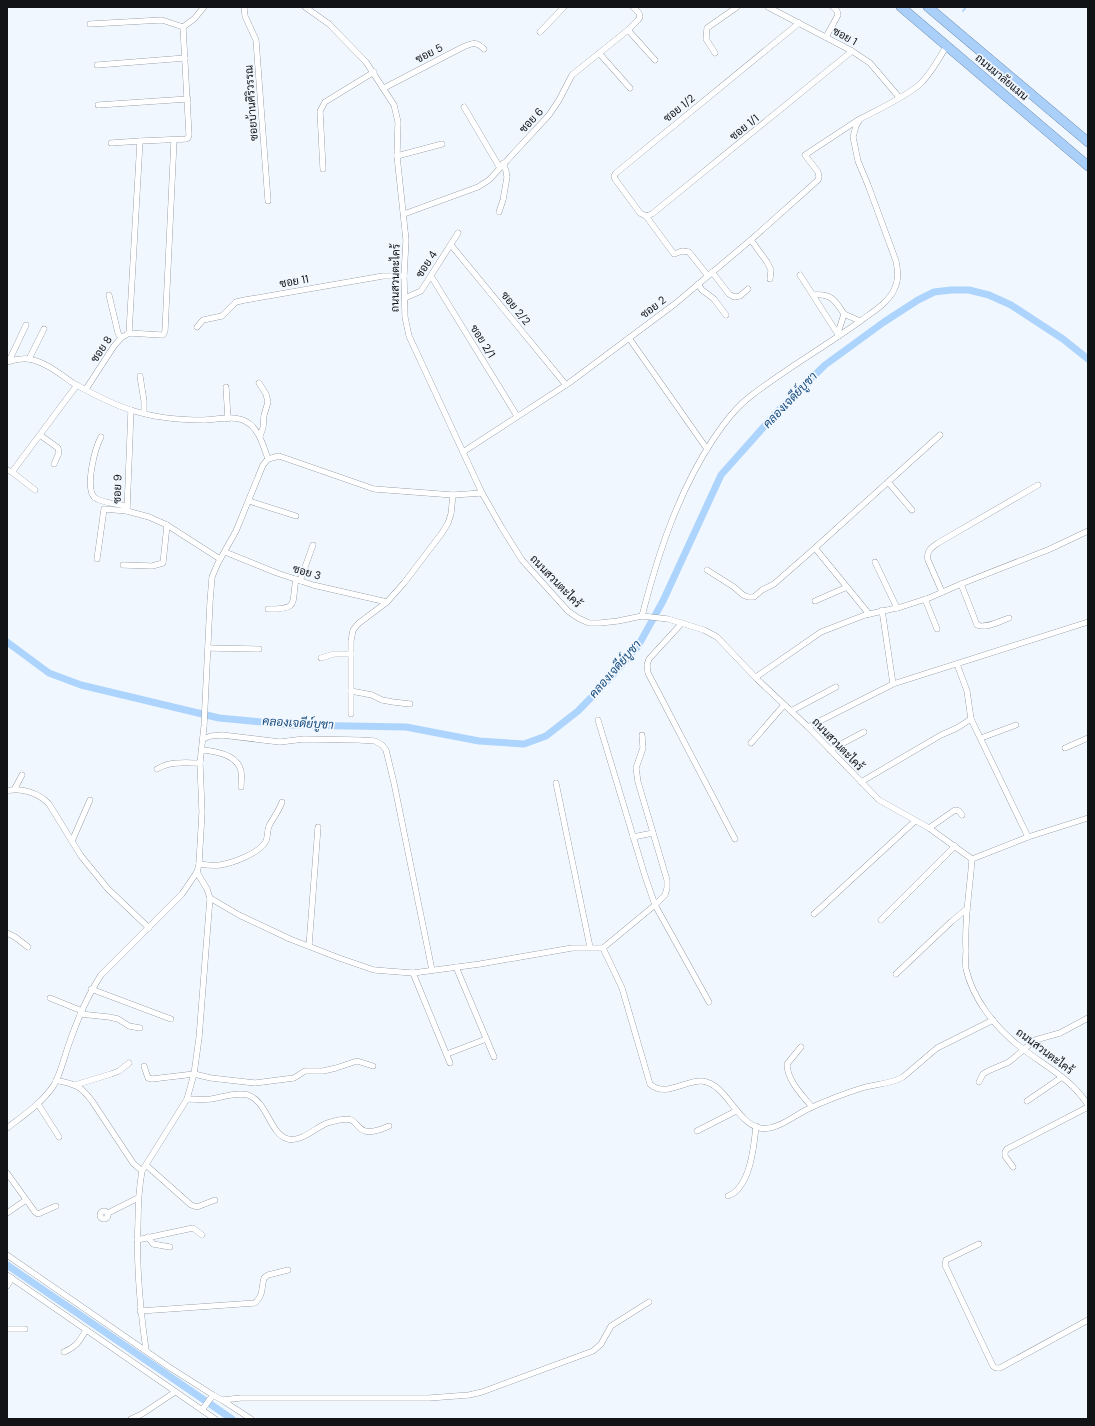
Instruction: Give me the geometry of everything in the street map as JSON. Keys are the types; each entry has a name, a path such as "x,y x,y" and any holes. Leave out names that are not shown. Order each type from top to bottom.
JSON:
{"highway":[{"name":"ถนนมาลัยแมน","path":"901,7 1088,166"},
{"name":"ถนนมาลัยแมน","path":"928,7 1088,142"}],"street":[{"path":"183,27 194,19 204,7"},
{"name":"ซอยบ้านศิริวรรณ","path":"244,7 245,16 256,40 268,201"},
{"name":"ถนนสวนตะไคร้","path":"305,7 329,24 366,62 374,72 394,105 398,122 397,156 406,240 404,298 405,317 409,336 482,493 522,560 568,612 589,623 618,621 642,616 668,619 704,630 717,637 879,800 929,828 972,859 965,939 966,968 976,994 993,1020 1024,1050 1079,1091 1088,1106"},
{"path":"540,32 564,7"},
{"name":"ซอย 6","path":"404,214 478,187 489,180 549,115 572,75 628,30 640,17 639,13 633,7"},
{"path":"715,53 706,39 707,28 737,7"},
{"name":"ซอย 1","path":"768,7 852,51 870,63 899,97"},
{"path":"826,37 838,15 837,11 833,7"},
{"path":"90,24 162,20 183,27"},
{"name":"ซอย 1/2","path":"710,274 689,252 682,251 674,254 646,216 640,213 614,176 616,172 799,23"},
{"path":"111,143 188,138 188,99 183,27"},
{"path":"628,30 655,60"},
{"name":"ซอย 5","path":"384,88 463,47 473,43 484,48"},
{"path":"642,616 655,568 673,515 697,466 724,424 738,408 770,381 860,321 888,300 894,290 898,281 896,261 858,162 853,137 860,119 910,92 921,84 934,67 947,45"},
{"name":"ซอย 1/1","path":"646,216 652,214 852,51"},
{"path":"599,53 630,88"},
{"path":"98,65 186,58"},
{"path":"323,169 320,111 322,104 374,72"},
{"path":"98,104 188,99"},
{"path":"464,107 506,171 503,200 499,212"},
{"name":"ซอย 2","path":"463,452 566,385 630,338 751,240 818,180 818,172 805,155 860,119"},
{"path":"121,338 129,333 163,335 165,331 174,140"},
{"path":"129,333 140,141"},
{"path":"397,156 442,144"},
{"name":"ซอย 4","path":"404,298 420,291 458,233"},
{"path":"751,240 768,262 771,270 770,279"},
{"name":"ซอย 2/2","path":"451,245 566,385"},
{"path":"710,274 729,294 734,297 740,296 748,289"},
{"path":"800,275 839,334"},
{"name":"ซอย 11","path":"197,327 202,320 222,316 236,302 383,276 404,276"},
{"name":"ซอย 2/1","path":"431,276 517,416"},
{"path":"698,284 702,290 714,299 726,316"},
{"name":"ซอย 8","path":"86,389 114,346 121,338 118,333 109,294"},
{"path":"813,295 823,294 830,296 837,303 844,314 860,321"},
{"path":"839,334 844,314"},
{"path":"8,362 26,325"},
{"path":"29,359 44,329"},
{"path":"630,338 707,449"},
{"path":"8,362 22,358 41,363 77,385 131,410 170,418 202,420 228,419 244,421 252,426 260,436 268,459"},
{"path":"140,376 144,401 144,413"},
{"path":"259,383 266,394 268,402 260,436"},
{"path":"35,490 9,471 40,435 77,385"},
{"path":"226,387 228,419"},
{"name":"ซอย 9","path":"131,410 127,508 167,525 220,559"},
{"path":"40,435 58,448 59,453 54,464"},
{"path":"706,570 734,587 743,595 754,597 762,590 774,584 940,435"},
{"path":"101,437 97,445 92,467 92,493 95,498 102,501 127,508"},
{"path":"7,1128 38,1104 45,1097 56,1080 74,1028 92,989 101,975 182,894 197,872 199,864 202,812 200,763 204,726 212,577 220,559 236,532 263,465 268,459 279,456 350,482 374,489 453,495 482,493"},
{"path":"888,482 912,510"},
{"path":"942,592 928,560 928,551 938,543 1038,485"},
{"path":"352,714 351,641 353,630 359,623 387,602 404,583 442,533 451,514 453,495"},
{"path":"248,501 296,516"},
{"path":"97,559 104,509 127,508"},
{"path":"123,565 152,566 163,563 167,525"},
{"path":"756,677 821,632 851,619 882,610 897,608 925,599 1050,549 1088,531"},
{"path":"268,608 282,609 289,607 292,604 298,580 313,545"},
{"path":"815,548 869,614"},
{"name":"ซอย 3","path":"225,552 298,580 387,602"},
{"path":"875,562 897,608"},
{"path":"961,584 977,625 988,625 1009,618"},
{"path":"815,601 847,587"},
{"path":"925,599 937,629"},
{"path":"882,610 892,684"},
{"path":"808,728 892,684 1088,622"},
{"path":"682,624 649,659 647,665 648,674 735,839"},
{"path":"208,648 259,648"},
{"path":"320,658 334,654 351,654"},
{"path":"956,664 967,691 971,719 1028,838"},
{"path":"791,711 836,687"},
{"path":"351,691 372,695 382,700 410,704"},
{"path":"751,743 784,705"},
{"path":"861,782 971,719"},
{"path":"598,720 655,905 709,1002"},
{"path":"981,738 1016,725"},
{"path":"830,750 864,732"},
{"path":"202,739 222,735 280,742 304,739 359,740 375,741 382,745 386,750 392,775 432,970"},
{"path":"210,898 239,915 309,946 374,970 413,972 456,967 572,948 603,948 655,905 665,895 668,888 667,880 638,782 636,768 643,748 642,735"},
{"path":"1064,748 1088,738"},
{"path":"202,750 219,752 235,761 241,772 241,787"},
{"path":"157,769 163,765 173,763 200,763"},
{"path":"15,788 22,775"},
{"path":"556,782 590,947"},
{"path":"7,791 15,788 44,798 81,856 108,889 149,928"},
{"path":"72,841 90,800"},
{"path":"199,864 210,866 221,865 253,852 263,845 266,840 269,827 279,811 282,802"},
{"path":"929,828 955,810 959,811 962,815"},
{"path":"972,859 1088,818"},
{"path":"814,914 915,821"},
{"path":"309,946 318,827"},
{"path":"633,837 653,833"},
{"path":"881,920 955,846"},
{"path":"146,1350 140,1311 137,1240 138,1198 142,1171 187,1099 194,1074 199,1038 210,898 207,889 197,872"},
{"path":"896,974 952,921 968,908"},
{"path":"7,933 28,947"},
{"path":"603,948 622,988 650,1084 655,1089 663,1090 701,1081 710,1083 720,1091 736,1111 751,1124 761,1129 771,1128 785,1122 812,1107 833,1098 863,1088 897,1080 903,1077 937,1048 993,1020"},
{"path":"456,967 494,1057"},
{"path":"413,972 450,1063"},
{"path":"92,989 172,1019"},
{"path":"50,998 81,1012 109,1016 118,1019 129,1026 140,1028"},
{"path":"979,1082 983,1074 988,1070 1009,1062 1035,1040 1060,1033 1088,1018"},
{"path":"446,1054 486,1039"},
{"path":"801,1047 787,1064 787,1069 790,1076 812,1107"},
{"path":"144,1066 148,1078 194,1074 211,1078 255,1083 294,1078 306,1071 323,1071 357,1061 373,1066"},
{"path":"74,1085 119,1071 129,1063"},
{"path":"1027,1101 1062,1077"},
{"path":"56,1080 79,1086 85,1091 133,1163 142,1171"},
{"path":"187,1099 203,1100 240,1094 247,1095 264,1109 277,1131 289,1140 300,1138 325,1124 344,1119 354,1121 360,1128 366,1131 376,1131 389,1126"},
{"path":"38,1104 60,1137"},
{"path":"1013,1167 1005,1156 1007,1149 1069,1118 1088,1106"},
{"path":"698,1131 736,1111"},
{"path":"728,1196 734,1194 737,1190 749,1166 752,1158 756,1126"},
{"path":"146,1165 191,1205 197,1207 215,1200"},
{"path":"7,1173 38,1214 56,1206"},
{"path":"108,1213 138,1198"},
{"path":"7,1213 26,1200"},
{"path":"137,1240 193,1228 202,1236"},
{"path":"148,1237 153,1244 170,1247"},
{"path":"979,1244 950,1256 944,1265 993,1366 1000,1368 1088,1320"},
{"path":"7,1255 212,1396 222,1400 250,1419"},
{"path":"140,1311 256,1303 263,1290 264,1278 268,1275 288,1270"},
{"path":"7,1286 9,1277 175,1392 203,1408 215,1419"},
{"path":"222,1400 241,1398 429,1398 469,1395 482,1392 594,1351 601,1344 611,1326 649,1302"},
{"path":"7,1329 25,1329"},
{"path":"64,1352 74,1348 86,1330"},
{"path":"131,1419 142,1414 175,1392"},
{"path":"203,1408 212,1396"}],"waterway":[{"path":"963,11 966,7"},
{"name":"คลองเจดีย์บูชา","path":"7,642 49,673 81,685 219,718 292,725 406,727 479,741 524,744 546,736 578,711 612,676 638,646 663,601 721,475 777,412 825,365 884,322 918,300 934,292 969,290 989,295 1011,305 1063,339 1088,359"},
{"path":"7,1265 232,1419"}]}
